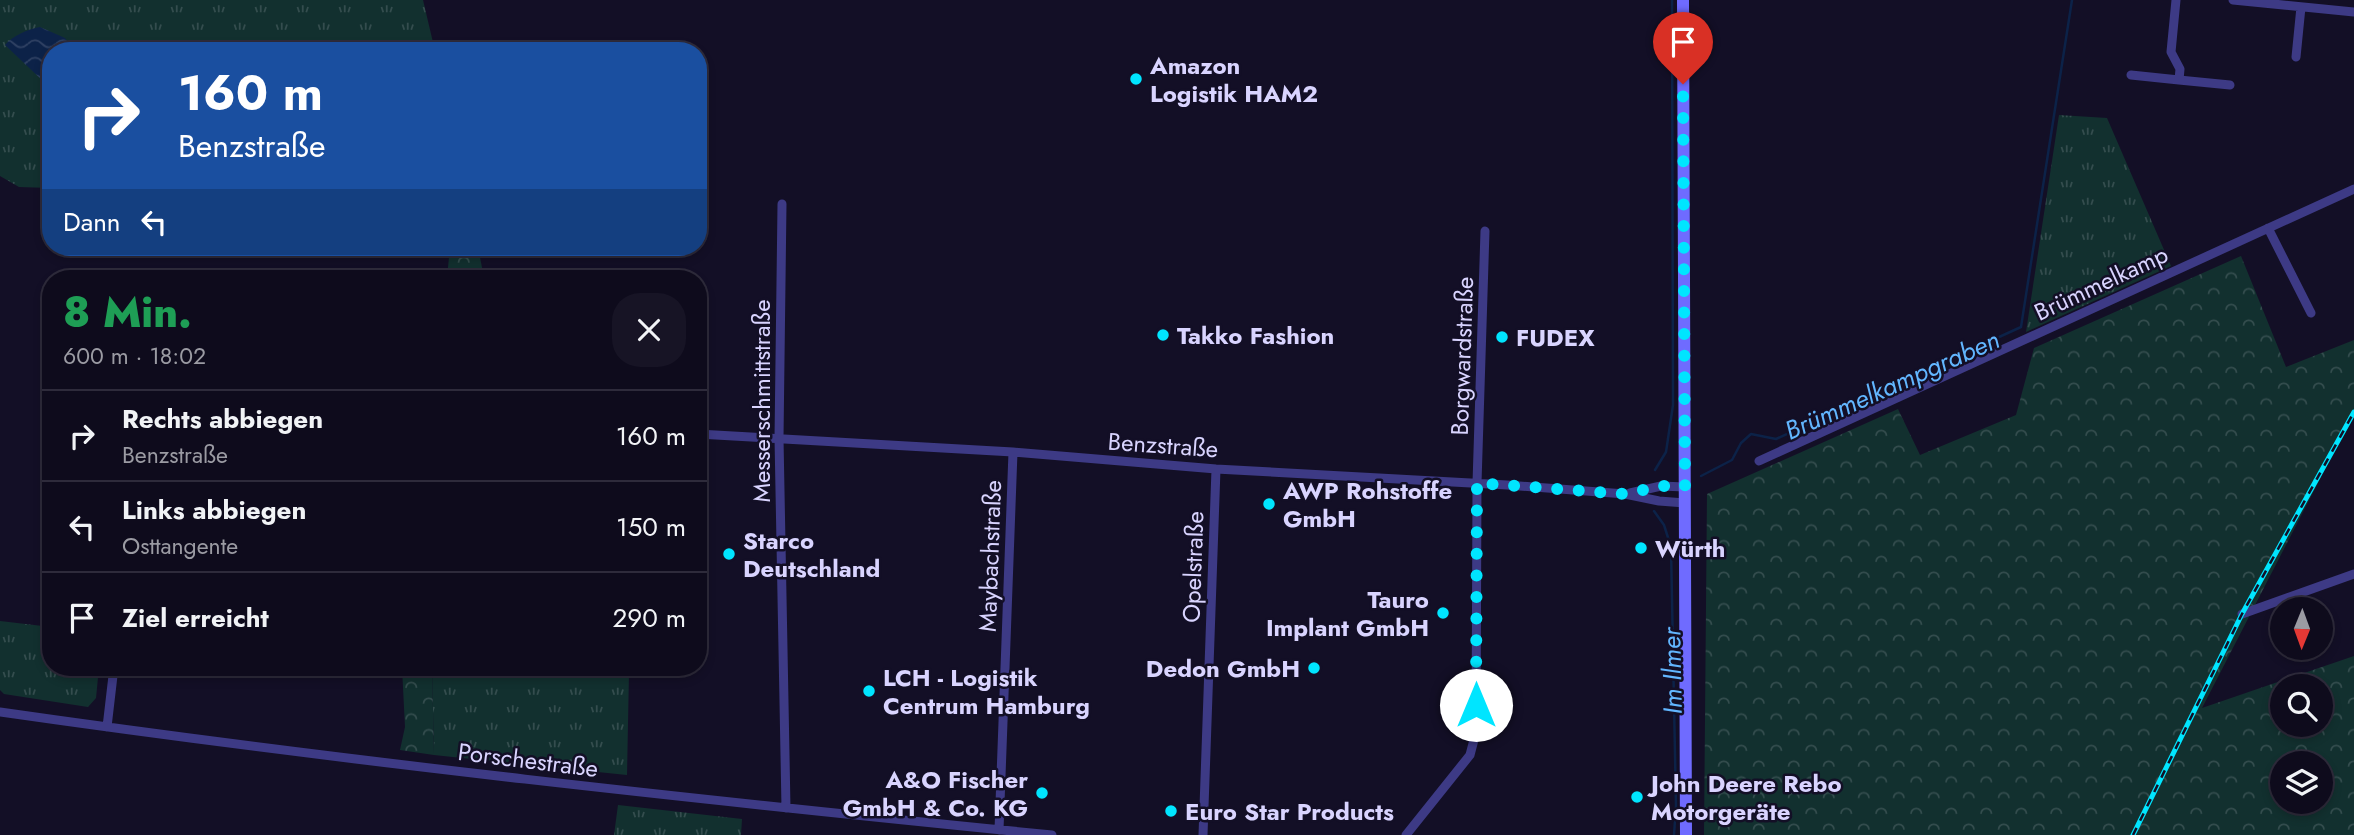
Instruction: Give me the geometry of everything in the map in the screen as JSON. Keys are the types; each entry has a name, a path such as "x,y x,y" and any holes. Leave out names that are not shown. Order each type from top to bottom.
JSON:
{"street":[{"path":"1683,0 1686,835"},
{"path":"2176,0 2171,52 2180,69 2179,80"},
{"path":"2233,0 2354,12"},
{"path":"2296,57 2301,7"},
{"path":"2131,75 2230,85"},
{"name":"Brümmelkamp","path":"1759,461 2354,189"},
{"name":"Messerschmittstraße","path":"782,204 779,438 786,808"},
{"path":"2268,228 2311,313"},
{"name":"Borgwardstraße","path":"1477,483 1485,231"},
{"name":"Benzstraße","path":"707,434 1013,452 1216,469 1477,483 1625,494 1685,503"},
{"name":"Maybachstraße","path":"999,830 1013,452"},
{"name":"Opelstraße","path":"1203,835 1216,469"},
{"path":"1406,835 1470,755 1474,746 1477,483"},
{"name":"Benzstraße","path":"1625,494 1661,486 1685,486"},
{"path":"2242,614 2354,574"},
{"path":"107,727 113,676"},
{"name":"Porschestraße","path":"0,712 786,808 1052,835"}],"green space":[{"path":"0,0 423,0 433,42 42,42 42,188 19,187 0,176"},
{"path":"2059,115 2107,118 2171,266 2026,332"},
{"path":"449,256 480,256 482,270 448,270"},
{"path":"2241,256 2286,367 2354,340 2354,413 2202,708 2270,685 2270,737 2333,737 2333,674 2301,674 2354,656 2354,835 1704,835 1707,494 1898,409 1920,455 2016,415 2034,348"},
{"path":"0,621 42,626 42,676 98,676 96,698 88,707 4,694 0,690"},
{"path":"402,676 432,676 434,755 400,750 405,727"},
{"path":"432,676 629,676 627,775 434,755"},
{"path":"618,805 742,819 741,835 614,835"}],"water":[{"path":"40,27 65,38 68,42 42,42 42,80 5,45 30,29"}],"waterway":[{"path":"1655,470 1666,452 1673,405 1672,0"},
{"name":"Brümmelkampgraben","path":"1701,476 1732,460 1741,443 1751,434 1776,439 2021,327 2072,0"},
{"name":"Im Ilmer","path":"1654,511 1664,525 1671,547 1676,806 1674,835"}],"railway":[{"path":"2133,835 2242,614 2354,412"}],"place":[{"name":"Amazon Logistik HAM2","path":"1136,79"},
{"name":"Takko Fashion","path":"1163,335"},
{"name":"FUDEX","path":"1502,337"},
{"name":"AWP Rohstoffe GmbH","path":"1269,504"},
{"name":"Würth","path":"1641,548"},
{"name":"Starco Deutschland","path":"729,554"},
{"name":"Tauro Implant GmbH","path":"1443,613"},
{"name":"Dedon GmbH","path":"1314,668"},
{"name":"LCH - Logistik Centrum Hamburg","path":"869,691"},
{"name":"A&O Fischer GmbH & Co. KG","path":"1042,793"},
{"name":"John Deere Rebo Motorgeräte","path":"1637,797"},
{"name":"Euro Star Products","path":"1171,811"}],"route":[{"path":"1476,705 1477,483 1625,494 1661,486 1685,486 1683,84"}]}
